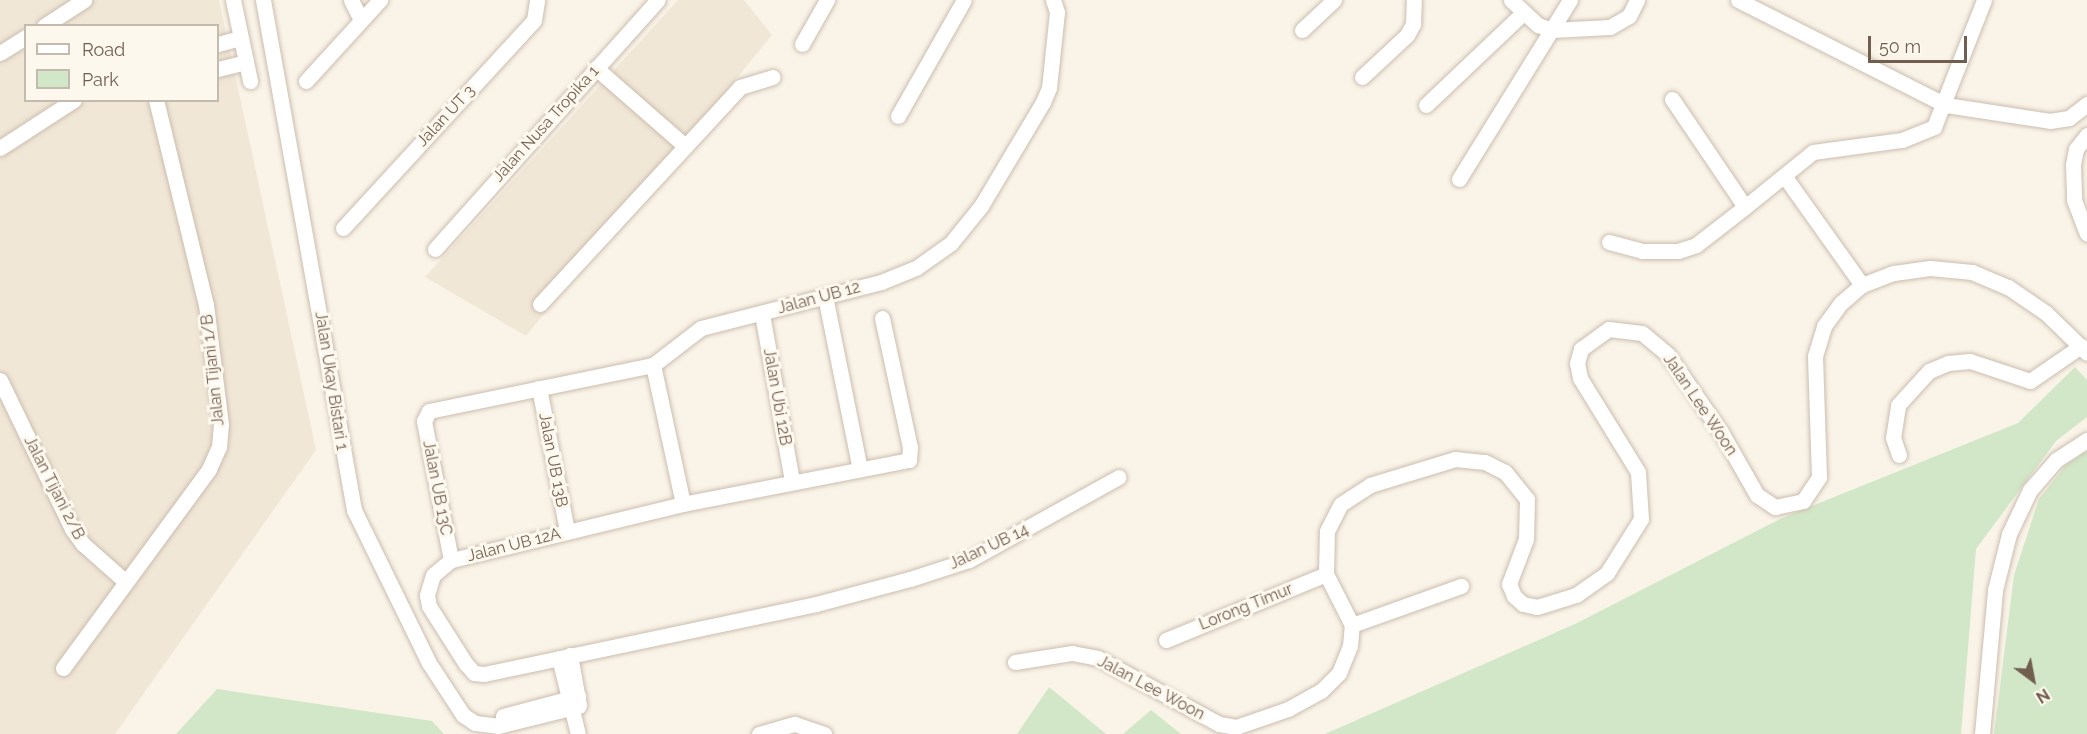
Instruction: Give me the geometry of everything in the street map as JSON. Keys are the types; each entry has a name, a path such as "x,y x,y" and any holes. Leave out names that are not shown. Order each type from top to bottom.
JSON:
{"street":[{"path":"47,24 84,0"},
{"path":"233,0 250,81"},
{"name":"Jalan Ukay Bistari 1","path":"263,0 354,510 429,663 463,715 483,724 498,726 573,703"},
{"path":"351,0 361,20"},
{"path":"306,81 380,0"},
{"name":"Jalan UT 3","path":"343,228 534,20 537,0"},
{"name":"Jalan Nusa Tropika 1","path":"435,249 658,0"},
{"path":"802,44 826,0"},
{"path":"898,116 963,0"},
{"name":"Jalan UB 12","path":"425,415 429,411 653,365 701,328 762,314 916,268 951,243 981,206 1049,88 1057,12 1053,0"},
{"path":"1302,30 1334,0"},
{"path":"1362,77 1407,35 1413,24 1414,0"},
{"path":"1511,0 1538,25 1552,30 1610,27 1629,16 1637,0"},
{"path":"1459,179 1570,0"},
{"path":"1738,0 1946,105 2050,121 2069,118 2087,104"},
{"path":"1609,242 1642,251 1678,251 1696,244 1785,177 1813,152 1921,136 1934,127 1946,105 1984,0"},
{"path":"1426,105 1523,13"},
{"path":"0,53 24,38"},
{"path":"219,44 240,38"},
{"path":"219,69 246,62"},
{"path":"596,68 685,146"},
{"path":"540,304 740,87 773,76"},
{"path":"1672,99 1745,207"},
{"path":"0,148 71,102"},
{"name":"Jalan Tijani 1/B","path":"63,668 209,469 219,447 221,425 206,305 156,102"},
{"path":"2087,135 2076,149 2073,165 2074,200 2087,234"},
{"path":"1785,177 1862,285"},
{"name":"Jalan Lee Woon","path":"1014,662 1072,653 1098,658 1219,724 1236,727 1260,721 1321,691 1339,673 1350,646 1352,625 1326,574 1327,531 1341,504 1370,485 1455,459 1485,462 1505,472 1527,499 1527,539 1509,584 1514,596 1524,604 1537,607 1576,595 1607,573 1641,519 1642,496 1638,472 1580,378 1577,363 1581,349 1609,329 1642,333 1668,356 1765,503 1775,507 1803,501 1819,477 1815,356 1824,326 1840,303 1862,285 1894,273 1930,268 1972,272 2008,287 2046,314 2084,349"},
{"path":"825,296 860,469"},
{"name":"Jalan Ubi 12B","path":"762,314 792,481"},
{"name":"Jalan UB 12A","path":"816,603 564,657 474,673 429,606 427,595 433,576 451,560 683,504 909,460 910,447 882,318"},
{"path":"1899,455 1893,438 1898,405 1929,370 1948,363 1970,361 2030,381 2084,349"},
{"path":"653,365 683,504"},
{"name":"Jalan Tijani 2/B","path":"0,380 72,530 83,544 126,582"},
{"name":"Jalan UB 13B","path":"539,388 567,531"},
{"name":"Jalan UB 13C","path":"425,415 451,560"},
{"path":"1982,734 1995,590 2009,534 2030,490 2056,460 2087,440"},
{"name":"Jalan UB 14","path":"816,603 969,560 1119,477"},
{"name":"Lorong Timur","path":"1166,640 1326,574"},
{"path":"1352,625 1461,586"},
{"path":"564,657 577,729"},
{"path":"759,734 795,724 824,734"}],"shaded area":[{"path":"0,0 219,0 316,450 115,734 0,734"},
{"path":"678,0 744,0 772,35 526,336 425,277"}],"green space":[{"path":"2075,367 2087,380 2087,417 2056,441 1976,549 1961,734 1325,734 1575,624 1782,518 2018,423"},
{"path":"2087,451 2087,734 1994,734 2014,575 2039,499 2066,465"},
{"path":"1049,687 1106,734 1017,734"},
{"path":"217,689 432,721 444,734 176,734"},
{"path":"1151,710 1181,734 1123,734"}]}
